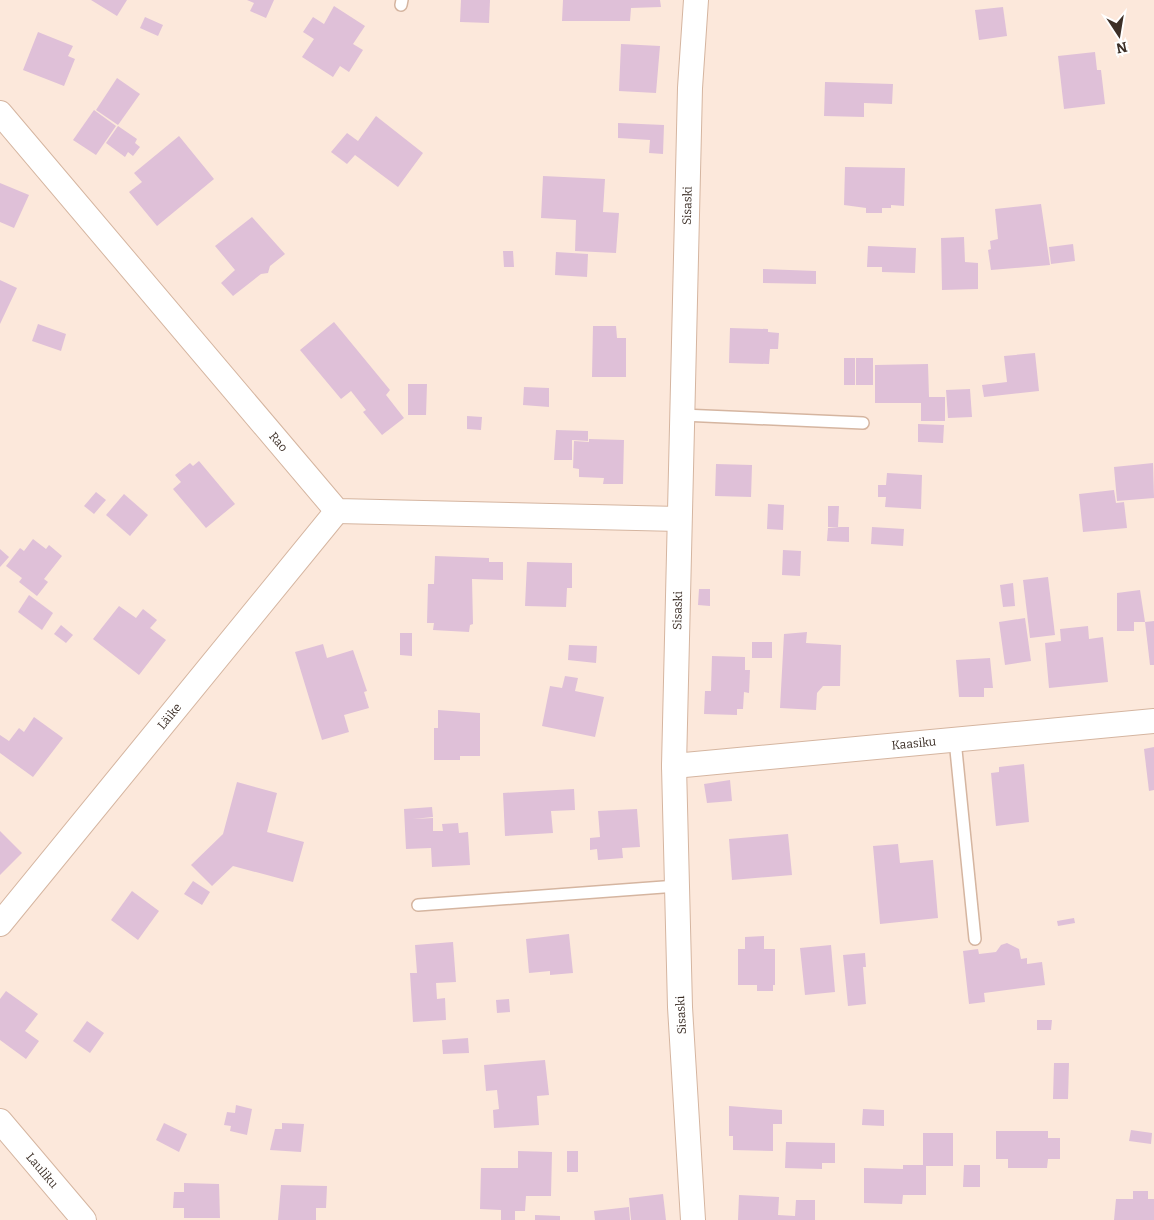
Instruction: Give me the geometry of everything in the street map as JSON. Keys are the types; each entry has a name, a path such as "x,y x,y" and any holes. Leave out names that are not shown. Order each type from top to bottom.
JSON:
{"street":[{"name":"Sisaski","path":"693,1220 680,1007 674,766 690,88 696,0"},
{"name":"Rao","path":"0,113 337,511"},
{"path":"337,511 679,518"},
{"name":"Läike","path":"0,924 337,511"},
{"name":"Kaasiku","path":"674,766 1154,721"},
{"name":"Lauliku","path":"0,1121 84,1220"}],"lane":[{"path":"682,416 863,424"},
{"path":"956,740 975,939"},
{"path":"418,905 677,886"}],"building":[{"path":"91,0 127,0 117,16"},
{"path":"247,0 274,0 266,18 250,11 254,3"},
{"path":"461,0 490,0 489,23 460,22"},
{"path":"563,0 660,0 661,7 631,8 630,21 562,21"},
{"path":"334,6 365,26 353,44 363,50 349,72 340,66 333,77 302,57 314,39 303,32 313,17 324,24"},
{"path":"1003,7 1007,36 979,40 975,10"},
{"path":"145,17 163,25 158,36 140,28"},
{"path":"38,32 73,46 68,56 75,59 64,86 23,70"},
{"path":"621,44 660,46 656,93 619,91"},
{"path":"1095,52 1097,70 1101,70 1105,104 1064,109 1058,56"},
{"path":"117,78 140,94 118,125 96,110"},
{"path":"825,82 893,84 892,104 864,103 864,117 824,116"},
{"path":"94,110 116,126 96,155 73,140"},
{"path":"376,116 423,153 398,187 355,155 347,164 331,152 347,133 358,141"},
{"path":"618,123 664,125 663,154 649,153 650,140 618,138"},
{"path":"118,126 137,139 135,143 140,147 133,156 128,152 125,157 106,143"},
{"path":"179,136 214,179 157,226 129,192 142,182 134,173"},
{"path":"845,167 905,168 904,206 891,205 891,208 882,208 882,213 866,213 866,208 844,205"},
{"path":"543,176 605,179 603,212 619,213 616,253 575,251 576,220 541,218"},
{"path":"0,183 29,195 14,228 0,222"},
{"path":"1041,204 1050,265 991,270 988,250 991,249 990,241 998,239 995,209"},
{"path":"252,217 285,254 270,266 268,273 261,274 233,296 221,283 235,270 215,246"},
{"path":"964,237 965,262 978,263 978,289 942,290 941,238"},
{"path":"1073,244 1075,261 1051,264 1049,247"},
{"path":"868,246 916,248 915,273 882,272 882,267 867,267"},
{"path":"503,251 513,251 514,267 504,267"},
{"path":"556,252 588,254 587,277 555,275"},
{"path":"763,269 816,271 816,284 763,283"},
{"path":"0,280 17,288 0,324"},
{"path":"334,322 390,390 386,395 404,418 382,435 363,412 366,410 351,391 341,399 300,350"},
{"path":"38,324 66,334 61,351 32,341"},
{"path":"593,326 616,326 617,338 626,338 626,377 592,377"},
{"path":"730,328 768,329 768,332 779,333 778,349 770,349 769,364 729,363"},
{"path":"1035,353 1039,391 984,397 982,385 1007,382 1004,356"},
{"path":"844,358 855,358 855,385 844,385"},
{"path":"856,358 873,358 873,385 856,385"},
{"path":"928,364 929,397 945,397 945,421 921,421 921,403 875,403 875,365"},
{"path":"408,384 427,384 426,415 408,415"},
{"path":"524,387 549,388 549,407 523,405"},
{"path":"970,389 972,417 948,418 946,390"},
{"path":"467,416 482,417 481,430 467,429"},
{"path":"918,424 944,425 943,443 918,442"},
{"path":"556,430 588,431 588,441 572,440 572,460 554,460"},
{"path":"589,439 624,440 623,484 603,484 604,478 579,477 579,469 573,468 574,441 589,442"},
{"path":"199,461 235,504 206,528 173,489 181,482 175,475 190,463 193,466"},
{"path":"1153,463 1154,498 1117,501 1114,467"},
{"path":"716,464 752,465 751,497 715,496"},
{"path":"887,473 922,475 921,509 885,507 886,497 878,497 878,485 886,485"},
{"path":"1114,490 1116,503 1124,502 1127,528 1083,532 1079,494"},
{"path":"96,492 106,500 94,514 84,506"},
{"path":"124,494 148,515 130,536 106,515"},
{"path":"768,504 784,505 783,530 767,529"},
{"path":"828,506 839,506 838,527 828,527"},
{"path":"849,527 849,542 827,541 828,528"},
{"path":"872,527 904,529 903,546 871,544"},
{"path":"33,539 46,549 49,545 62,556 44,579 48,582 37,596 19,582 22,578 6,566 20,548 24,551"},
{"path":"0,549 9,557 0,567"},
{"path":"783,550 801,551 800,576 782,575"},
{"path":"435,556 489,558 489,562 503,562 503,580 472,579 473,624 470,625 469,632 433,630 434,623 427,623 428,584 434,584"},
{"path":"527,562 572,563 572,588 567,588 566,607 525,606"},
{"path":"1048,577 1055,635 1030,638 1023,580"},
{"path":"1013,583 1015,606 1003,607 1000,585"},
{"path":"699,589 710,589 710,606 698,605"},
{"path":"1140,590 1145,622 1134,622 1134,631 1117,631 1117,593"},
{"path":"29,595 53,613 42,630 18,612"},
{"path":"119,606 136,618 143,609 157,620 150,628 166,640 139,675 93,639"},
{"path":"1025,618 1031,661 1005,665 999,622"},
{"path":"1154,621 1154,665 1150,665 1145,622"},
{"path":"61,625 73,635 66,643 54,634"},
{"path":"1088,626 1089,639 1103,637 1108,682 1049,688 1045,643 1061,641 1060,629"},
{"path":"807,632 806,643 841,645 840,686 823,686 817,693 816,710 780,708 784,634"},
{"path":"400,633 412,633 412,656 400,655"},
{"path":"752,642 772,642 772,658 752,658"},
{"path":"323,644 327,658 353,650 367,691 364,692 369,708 344,715 349,732 322,740 295,652"},
{"path":"569,645 597,646 596,663 568,660"},
{"path":"712,656 745,657 745,670 750,670 749,693 744,692 743,709 737,709 737,715 704,714 705,691 711,691"},
{"path":"990,658 993,688 984,688 984,697 959,697 956,660"},
{"path":"565,676 578,678 575,691 604,697 595,737 542,726 550,686 562,688"},
{"path":"438,710 480,713 480,756 460,756 460,760 434,760 434,728 438,728"},
{"path":"34,717 63,738 33,777 0,753 0,735 9,741 19,728 24,732"},
{"path":"1154,747 1154,790 1149,791 1144,749"},
{"path":"1024,764 1029,822 996,826 991,773 999,772 999,767"},
{"path":"730,780 732,801 707,803 704,784"},
{"path":"237,782 277,793 267,832 304,842 293,882 233,866 212,886 191,865 223,834"},
{"path":"574,789 575,810 551,811 553,833 505,836 503,793"},
{"path":"432,807 433,817 413,819 433,818 433,831 443,831 442,824 458,823 459,833 468,832 470,865 432,867 431,848 406,849 404,809"},
{"path":"637,809 640,847 622,848 623,858 598,860 597,849 590,850 590,838 600,837 598,811"},
{"path":"0,831 22,853 0,875"},
{"path":"788,834 792,875 732,880 729,839"},
{"path":"898,844 900,863 933,860 938,918 880,924 873,846"},
{"path":"193,881 210,892 202,905 184,894"},
{"path":"132,891 159,911 138,940 111,920"},
{"path":"1074,918 1075,923 1058,926 1057,921"},
{"path":"569,934 573,973 550,975 550,971 529,973 526,939"},
{"path":"764,936 764,949 775,949 775,985 773,985 773,991 757,991 757,985 738,985 738,949 745,949 745,937"},
{"path":"453,942 456,982 436,983 437,999 445,998 446,1020 413,1022 410,973 417,973 415,945"},
{"path":"1007,943 1019,949 1021,959 1027,958 1027,964 1042,962 1045,985 984,993 985,1002 969,1004 963,951 978,949 979,954 996,952 1001,945"},
{"path":"831,945 835,992 805,995 800,948"},
{"path":"865,953 866,967 863,967 866,1004 848,1006 843,955"},
{"path":"6,991 38,1014 25,1031 39,1041 26,1059 0,1040 0,999"},
{"path":"509,999 510,1012 497,1013 496,1000"},
{"path":"1037,1020 1052,1020 1051,1030 1037,1030"},
{"path":"87,1021 104,1033 90,1053 73,1041"},
{"path":"468,1038 469,1053 443,1054 442,1040"},
{"path":"545,1060 549,1095 537,1096 539,1125 494,1128 493,1110 499,1109 497,1090 486,1091 484,1065"},
{"path":"1054,1063 1069,1063 1068,1099 1053,1099"},
{"path":"236,1105 252,1109 247,1135 230,1131 231,1126 224,1125 227,1112 235,1113"},
{"path":"729,1106 782,1110 782,1124 773,1124 773,1151 733,1150 733,1136 729,1136"},
{"path":"863,1109 884,1110 884,1126 862,1125"},
{"path":"164,1123 187,1134 179,1152 156,1140"},
{"path":"282,1123 304,1124 301,1152 270,1150 275,1129 282,1129"},
{"path":"1131,1130 1152,1133 1151,1144 1129,1141"},
{"path":"996,1131 1048,1131 1048,1138 1060,1138 1060,1159 1048,1159 1047,1168 1008,1168 1008,1159 996,1159"},
{"path":"923,1133 953,1133 953,1166 926,1166 926,1195 903,1195 902,1204 864,1203 864,1168 903,1169 903,1165 923,1165"},
{"path":"786,1142 835,1143 835,1163 822,1163 822,1169 785,1168"},
{"path":"518,1151 552,1152 551,1196 526,1196 525,1211 515,1211 515,1220 501,1220 501,1210 480,1209 481,1168 518,1168"},
{"path":"567,1151 578,1151 578,1172 567,1172"},
{"path":"964,1165 980,1165 980,1187 963,1187"},
{"path":"184,1183 219,1184 220,1218 184,1218 184,1208 173,1208 174,1192 184,1192"},
{"path":"281,1185 327,1186 326,1208 316,1208 316,1220 278,1220"},
{"path":"1133,1191 1148,1191 1148,1199 1154,1199 1154,1220 1114,1220 1116,1199 1133,1199"},
{"path":"663,1194 666,1220 631,1220 629,1198"},
{"path":"739,1195 779,1197 778,1215 795,1216 796,1200 815,1200 815,1220 738,1220"},
{"path":"629,1207 630,1220 595,1220 594,1211"},
{"path":"535,1215 560,1216 560,1220 535,1220"}]}
